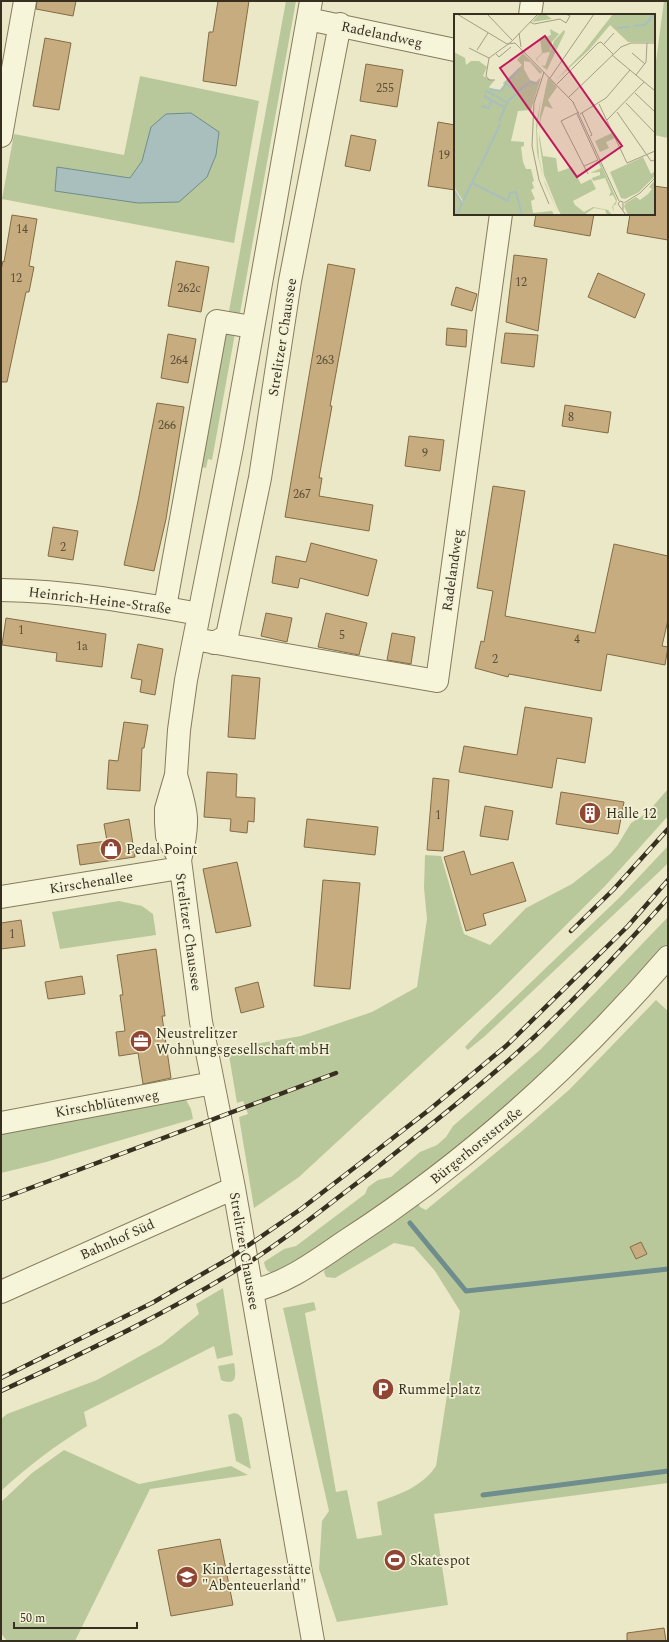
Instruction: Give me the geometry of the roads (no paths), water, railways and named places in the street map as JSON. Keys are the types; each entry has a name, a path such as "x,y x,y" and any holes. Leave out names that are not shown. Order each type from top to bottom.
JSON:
{"street":[{"path":"1,136 25,1"},
{"path":"530,14 532,1"},
{"name":"Radelandweg","path":"321,16 454,50"},
{"name":"Strelitzer Chaussee","path":"313,1641 234,1188 201,1022 180,864 167,836 166,809 176,774 179,730 204,641 199,614 232,447 252,327 321,16"},
{"name":"Strelitzer Chaussee","path":"204,641 227,636 260,478 290,281 321,16"},
{"name":"Radelandweg","path":"204,641 437,681 502,215"},
{"path":"165,608 217,321 252,327"},
{"name":"Heinrich-Heine-Straße","path":"1,590 26,590 117,600 199,614"},
{"name":"Kirschenallee","path":"1,896 180,864"},
{"name":"Bürgerhorststraße","path":"252,1291 283,1282 398,1207 446,1170 515,1114 578,1056 668,957"},
{"name":"Kirschblütenweg","path":"1,1122 213,1083"},
{"name":"Bahnhof Süd","path":"1,1292 234,1188"}],"water":[{"path":"191,113 219,132 216,155 207,177 179,202 138,203 55,191 57,167 130,178 142,161 151,127 166,114"}],"waterway":[{"path":"410,1223 466,1291 668,1269"},
{"path":"483,1495 668,1471"}],"railway":[{"path":"571,931 613,890 668,829"},
{"path":"1,1378 152,1303 230,1258 301,1209 429,1110 506,1046 628,926 668,880"},
{"path":"1,1391 97,1346 160,1314 251,1261 296,1230 369,1174 525,1046 588,984 668,898"},
{"path":"1,1199 336,1073"}],"place":[{"name":"Halle 12","path":"590,813"},
{"name":"Pedal Point","path":"111,849"},
{"name":"Neustrelitzer Wohnungsgesellschaft mbH","path":"141,1041"},
{"name":"Rummelplatz","path":"383,1389"},
{"name":"Skatespot","path":"395,1560"},
{"name":"Kindertagesstätte \"Abenteuerland\"","path":"187,1577"}]}
